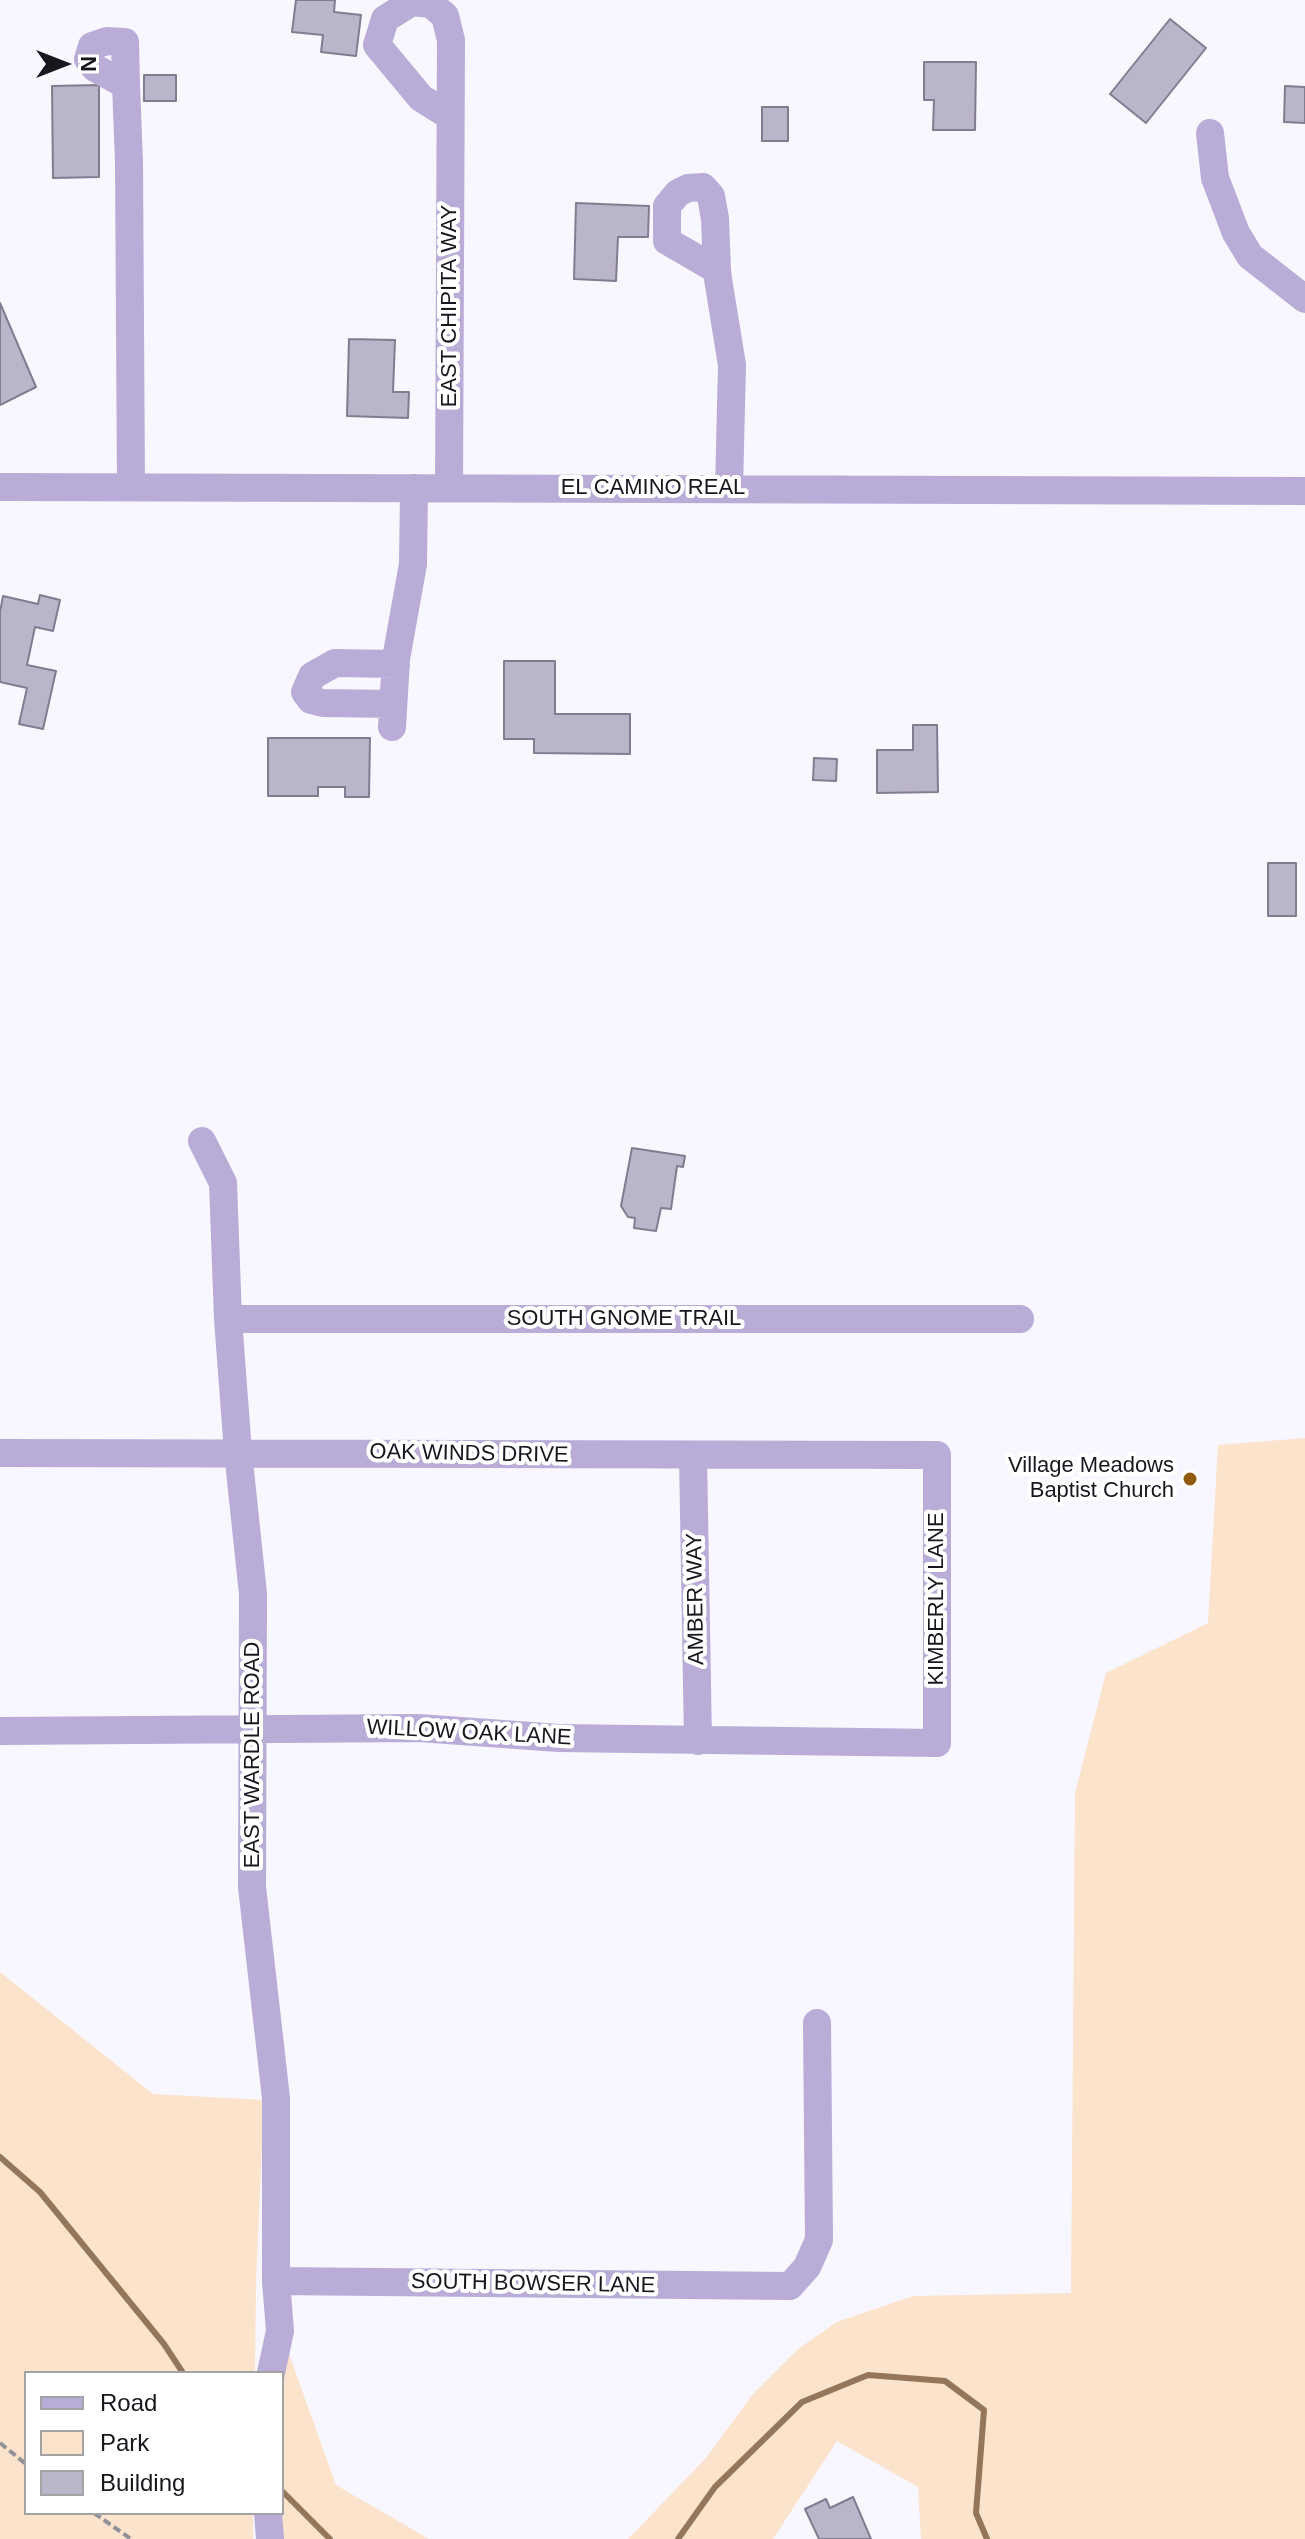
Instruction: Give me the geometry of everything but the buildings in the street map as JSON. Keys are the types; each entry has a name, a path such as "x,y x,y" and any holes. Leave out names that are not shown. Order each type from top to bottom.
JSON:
{"street":[{"path":"126,85 131,487"},
{"name":"EAST CHIPITA WAY","path":"449,488 450,120"},
{"path":"1210,133 1215,178 1236,233 1250,256 1305,299"},
{"path":"717,270 732,365 729,489"},
{"name":"EL CAMINO REAL","path":"0,487 1305,491"},
{"path":"396,664 335,663 312,676 305,692 311,700 393,715 396,664 413,564 414,488"},
{"name":"EAST WARDLE ROAD","path":"202,1141 223,1183 228,1319 253,1594 252,1887 276,2098 276,2281 280,2331 271,2371"},
{"name":"SOUTH GNOME TRAIL","path":"228,1319 1020,1319"},
{"name":"OAK WINDS DRIVE","path":"0,1453 937,1455"},
{"name":"KIMBERLY LANE","path":"937,1455 937,1743"},
{"name":"AMBER WAY","path":"693,1456 698,1741"},
{"name":"WILLOW OAK LANE","path":"0,1731 419,1728 559,1738 937,1743"},
{"name":"SOUTH BOWSER LANE","path":"276,2281 790,2286 807,2267 819,2240 817,2023"},
{"path":"268,2515 270,2539"}],"path":[{"path":"0,2443 24,2462"},
{"path":"97,2515 131,2539"}],"green space":[{"path":"1305,1438 1305,2539 921,2539 918,2487 837,2441 773,2539 628,2539 707,2457 752,2395 798,2349 837,2322 913,2296 1071,2293 1075,1793 1106,1673 1208,1623 1218,1445"},
{"path":"0,1972 153,2094 264,2100 255,2371 24,2371 24,2515 253,2515 253,2539 0,2539"},
{"path":"289,2354 336,2485 429,2539 281,2539 281,2515 284,2515 282,2371"}],"waterway":[{"path":"0,2157 40,2192 164,2344 182,2371"},
{"path":"678,2539 715,2487 802,2402 868,2375 945,2381 984,2410 976,2513 987,2539"},
{"path":"284,2493 330,2539"}],"place":[{"name":"Village Meadows Baptist Church","path":"1190,1479"}]}
